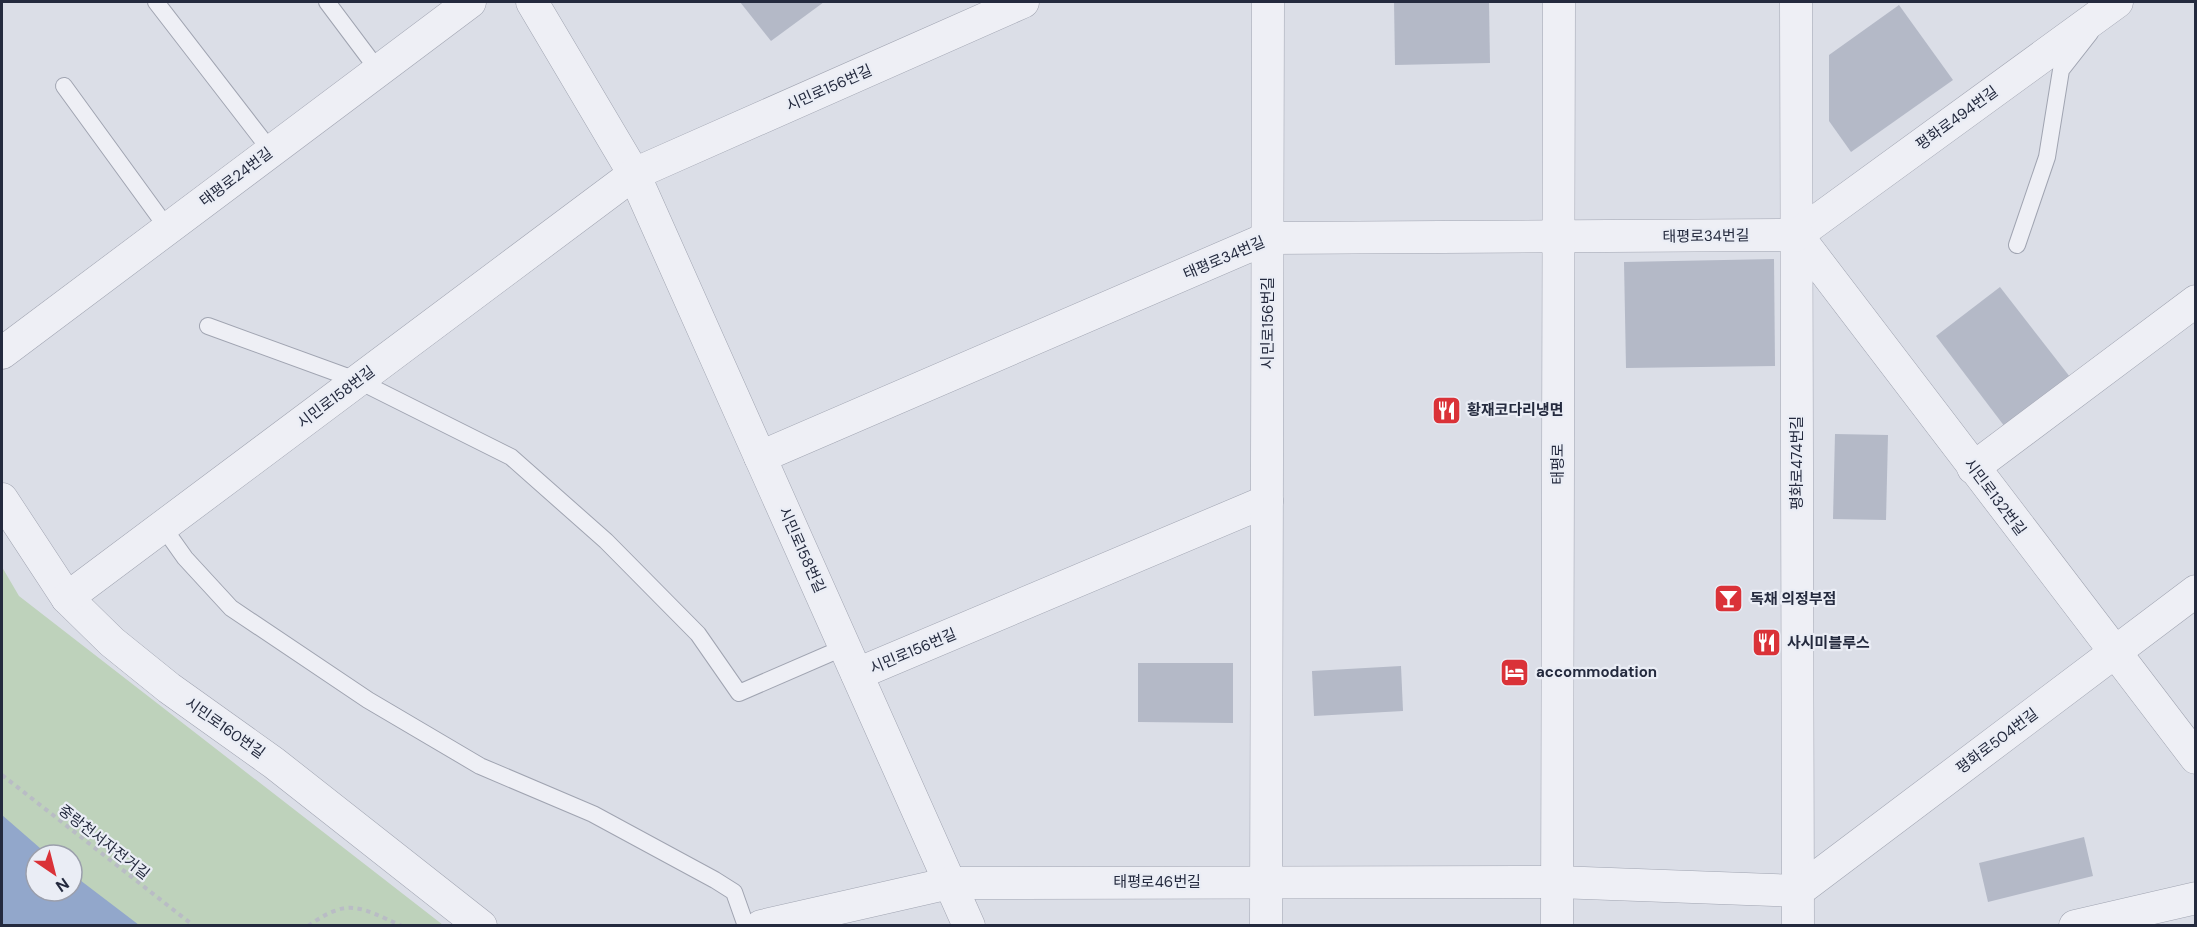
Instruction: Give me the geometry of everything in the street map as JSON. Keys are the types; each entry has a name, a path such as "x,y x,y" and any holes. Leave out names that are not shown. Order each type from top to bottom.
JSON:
{"street":[{"name":"태평로24번길","path":"2,353 470,2"},
{"name":"시민로158번길","path":"532,2 634,174 969,926"},
{"name":"시민로156번길","path":"634,174 1023,2"},
{"name":"시민로156번길","path":"1266,926 1268,2"},
{"name":"태평로","path":"1557,926 1559,2"},
{"name":"평화로474번길","path":"1796,2 1798,926"},
{"name":"평화로494번길","path":"1797,235 2114,2"},
{"name":"시민로158번길","path":"67,598 634,174"},
{"name":"태평로34번길","path":"760,457 1268,238 1797,235"},
{"name":"시민로132번길","path":"1797,235 2196,758"},
{"path":"1973,468 2196,301"},
{"name":"시민로160번길","path":"2,499 67,598 112,642 169,688 274,762 481,926"},
{"name":"시민로156번길","path":"851,661 1267,501"},
{"name":"평화로504번길","path":"1798,891 2196,591"},
{"name":"태평로46번길","path":"761,926 793,922 950,883 1557,882 1798,891"},
{"path":"2075,926 2134,919 2196,898"}],"lane":[{"path":"156,2 271,151"},
{"path":"327,2 378,70"},
{"path":"2017,245 2047,157 2061,70 2114,2"},
{"path":"64,86 168,229"},
{"path":"207,326 358,381 511,458 606,541 698,634 739,693 851,661"},
{"path":"163,527 185,558 231,609 368,700 480,766 593,814 734,892 746,926"}],"path":[{"name":"중랑천서자전거길","path":"2,775 194,926"},
{"path":"308,926 329,911 342,907 363,909 402,926"}],"green space":[{"path":"2,567 19,596 443,925 2,925"}],"water":[{"path":"2,815 34,843 24,843 24,903 84,903 84,883 139,925 2,925"}],"building":[{"path":"740,2 824,2 771,41"},
{"path":"1394,2 1489,2 1490,63 1395,65"},
{"path":"1899,5 1953,80 1851,152 1829,121 1829,55"},
{"path":"1774,259 1775,366 1626,368 1624,262"},
{"path":"2000,287 2070,377 2005,427 1936,336"},
{"path":"1835,434 1888,435 1886,520 1833,519"},
{"path":"1138,663 1233,663 1233,723 1138,722"},
{"path":"1401,666 1403,711 1314,716 1312,671"},
{"path":"2084,837 2093,876 1988,902 1979,863"}],"place":[{"name":"황재코다리냉면","path":"1446,410"},
{"name":"독채 의정부점","path":"1729,599"},
{"name":"사시미블루스","path":"1766,643"},
{"name":"accommodation","path":"1515,672"}]}
